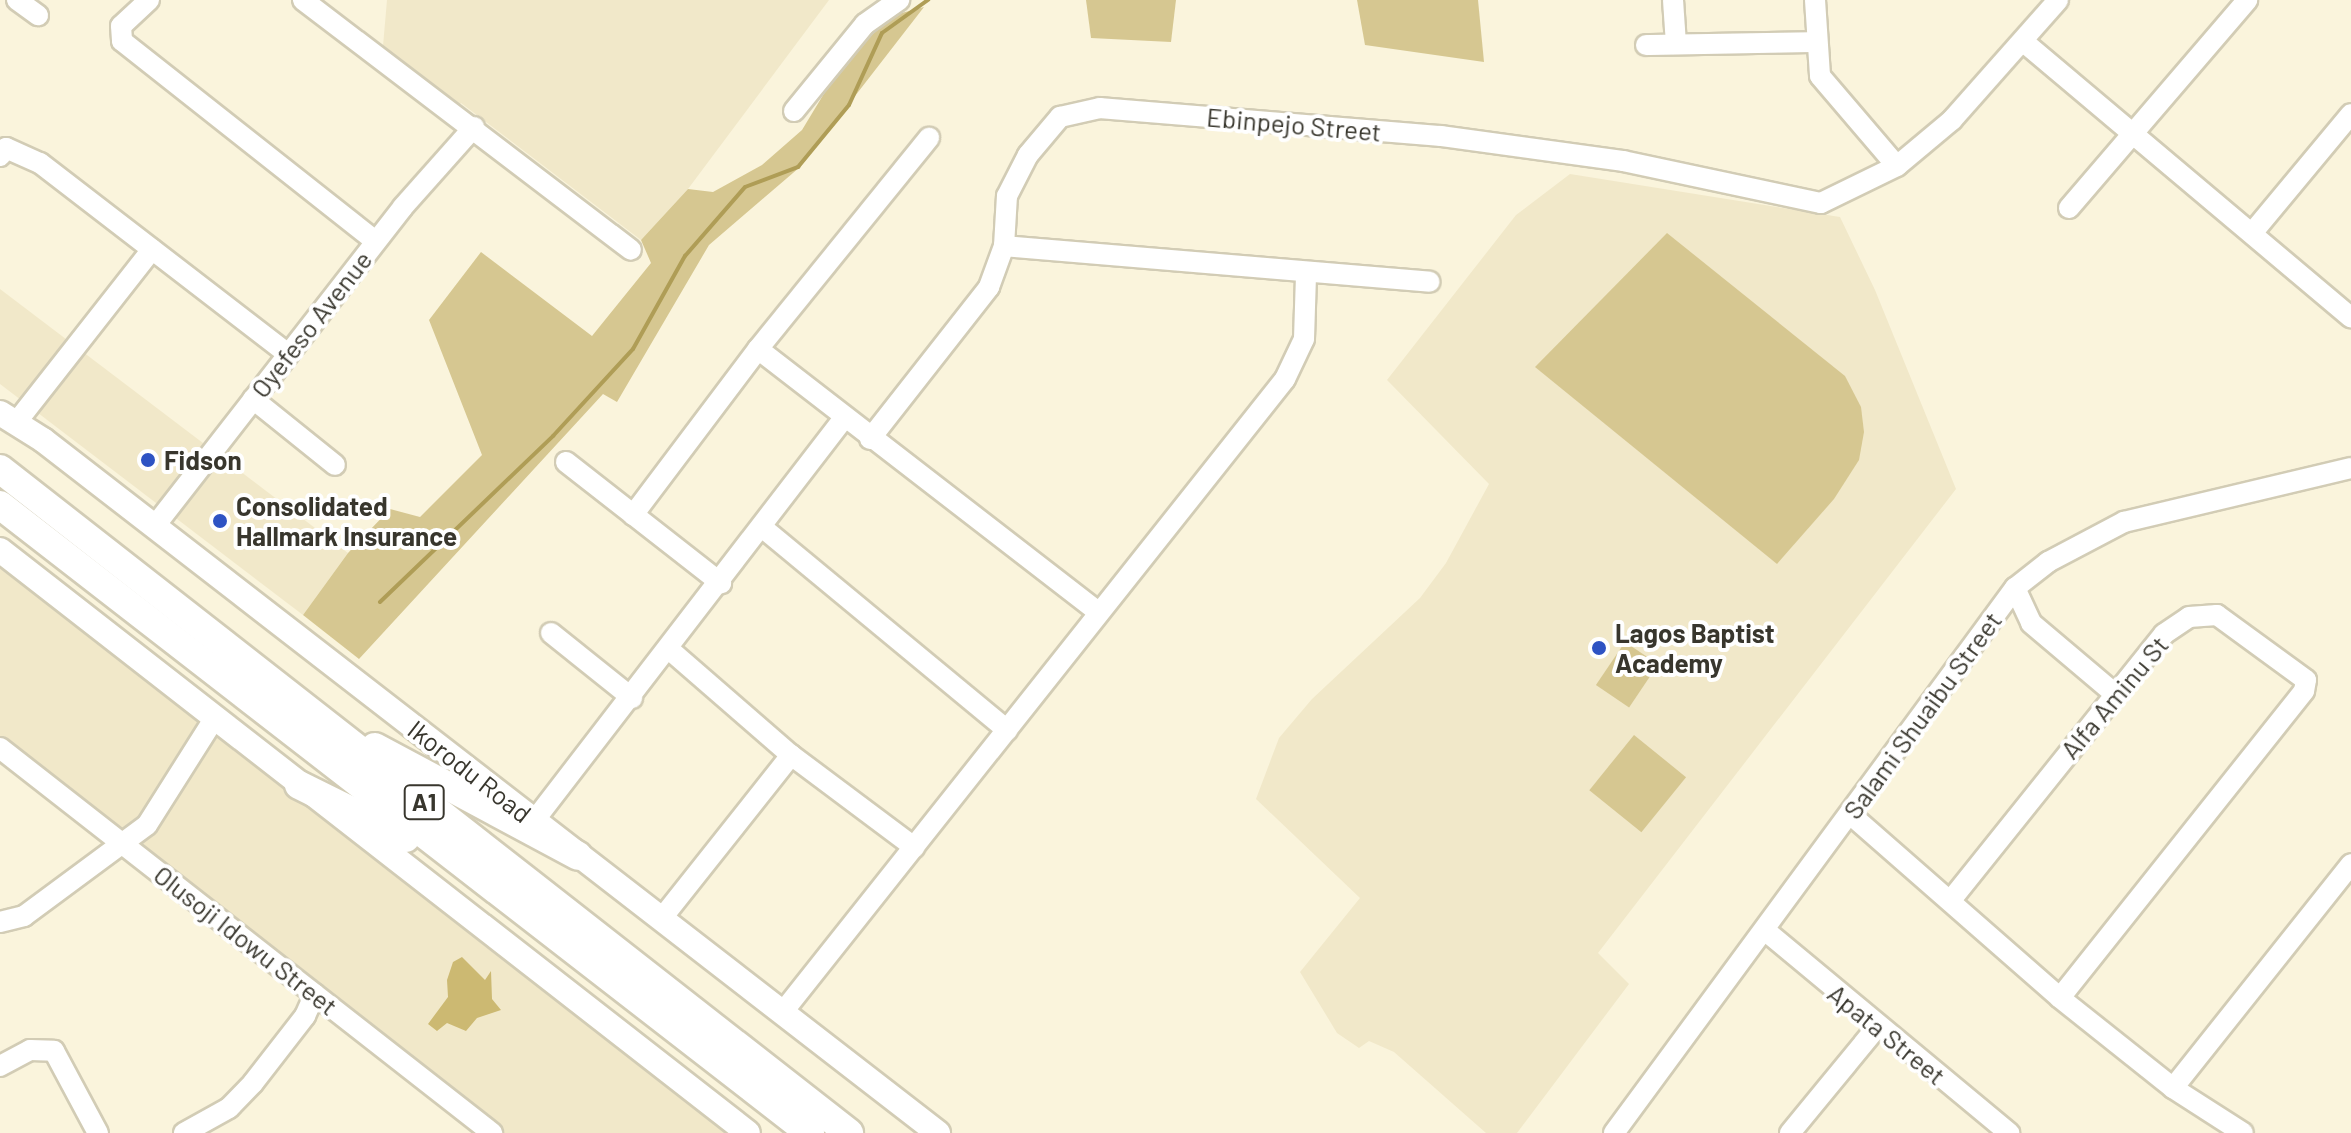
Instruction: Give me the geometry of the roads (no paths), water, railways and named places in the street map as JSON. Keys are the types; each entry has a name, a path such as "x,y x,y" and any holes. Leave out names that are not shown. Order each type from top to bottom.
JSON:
{"highway":[{"name":"Ikorodu Road","path":"0,469 849,1133"},
{"name":"A1","path":"0,505 810,1133"},
{"path":"308,711 578,856"},
{"path":"299,785 461,865"}],"main road":[{"name":"Ikorodu Road","path":"7,418 154,527 938,1133"},
{"path":"0,550 748,1133"}],"street":[{"path":"17,0 38,15"},
{"path":"149,0 121,26 122,41 375,241"},
{"path":"303,0 474,127 631,250"},
{"path":"794,111 865,24 899,0"},
{"path":"1673,0 1676,44"},
{"path":"1815,0 1815,42 1820,76 1829,91 1897,166"},
{"name":"Ebinpejo Street","path":"870,439 989,287 1004,246 1007,196 1028,155 1060,117 1100,108 1441,136 1623,161 1821,203 1897,166 1952,120 2025,43 2058,0"},
{"path":"2069,208 2136,136 2247,0"},
{"path":"1646,45 1815,42"},
{"path":"2025,43 2253,232 2351,318"},
{"path":"2253,232 2351,115"},
{"name":"Oyefeso Avenue","path":"154,527 375,241 474,127"},
{"path":"633,515 758,349 929,138"},
{"path":"0,156 6,148 40,163 288,354"},
{"path":"1004,246 1306,275 1429,282"},
{"path":"7,418 152,249"},
{"path":"782,1013 1297,359 1304,339 1306,275"},
{"path":"758,349 870,439 1099,613"},
{"path":"253,399 335,465"},
{"path":"534,821 670,650 844,418"},
{"path":"566,462 721,583"},
{"name":"Salami Shuaibu Street","path":"1614,1133 1767,932 2015,588 2048,562 2124,522 2351,468"},
{"path":"763,528 1007,730"},
{"path":"2015,588 2031,623 2115,694"},
{"name":"Alfa Aminu St","path":"1951,900 2164,634 2189,617 2217,615 2306,680 2304,691 2060,998"},
{"path":"551,633 632,698"},
{"path":"670,650 791,755 914,847"},
{"path":"0,922 24,916 123,845 167,800 214,719"},
{"name":"Olusoji Idowu Street","path":"0,748 492,1133"},
{"path":"662,918 791,755"},
{"path":"1850,814 2060,998 2173,1088 2243,1133"},
{"path":"2173,1088 2351,864"},
{"name":"Apata Street","path":"1767,932 1877,1027 2009,1133"},
{"path":"184,1133 229,1108 253,1083 305,1016 315,994"},
{"path":"1790,1133 1877,1027"},
{"path":"0,1066 30,1050 54,1051 98,1133"}],"waterway":[{"path":"380,602 553,436 633,349 685,256 745,187 798,167 849,105 882,33 928,0"}],"place":[{"name":"Fidson","path":"148,460"},
{"name":"Consolidated Hallmark Insurance","path":"220,521"},
{"name":"Lagos Baptist Academy","path":"1599,648"}]}
